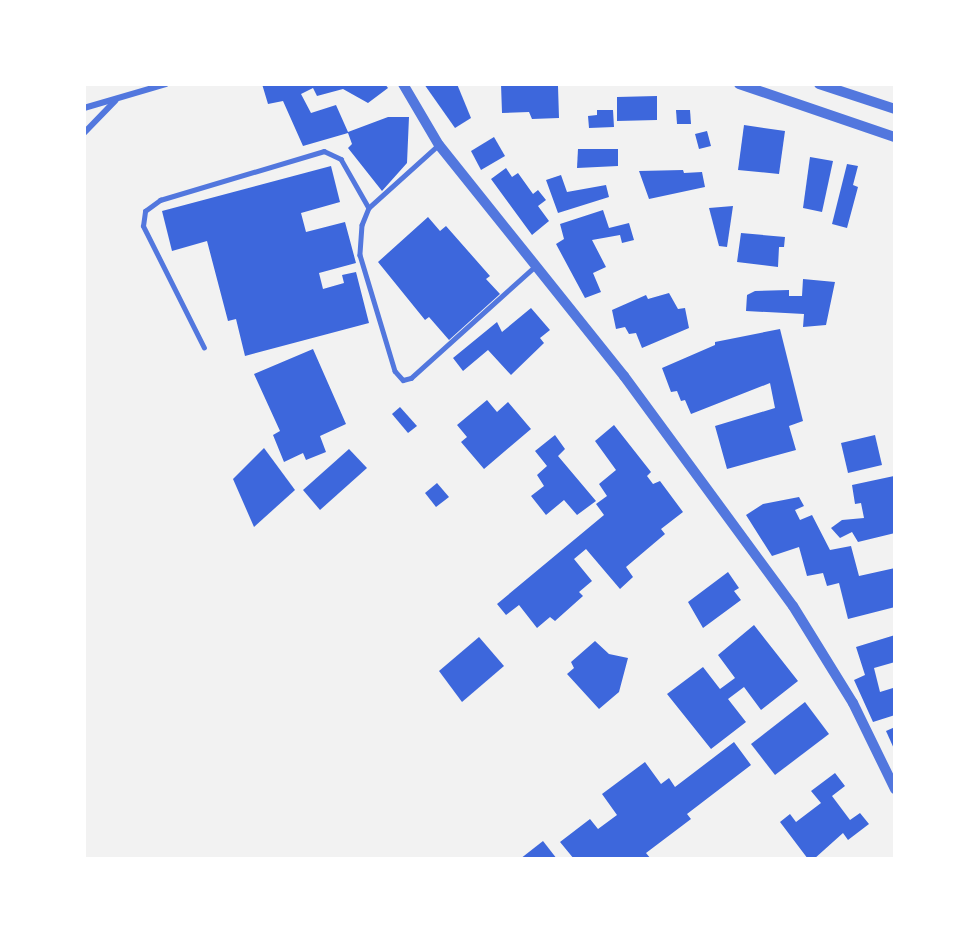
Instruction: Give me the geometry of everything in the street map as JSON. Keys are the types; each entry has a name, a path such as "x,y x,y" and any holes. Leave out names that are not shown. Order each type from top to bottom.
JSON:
{"street":[{"path":"84,108 115,101 166,84"},
{"path":"403,84 439,145 533,268 624,376 793,606 853,703 895,789"},
{"path":"739,84 895,137"},
{"path":"819,84 895,109"},
{"path":"84,133 115,101"}],"lane":[{"path":"439,145 369,208 362,225 360,255 395,370 403,380 411,378 533,268"},
{"path":"204,348 143,226 145,211 160,200 324,151 341,159 369,208"}],"building":[{"path":"262,84 385,84 388,88 368,103 343,89 317,96 313,88 301,94 311,113 336,105 348,132 388,117 409,117 407,163 382,191 348,148 352,144 348,133 303,146 283,101 268,104"},
{"path":"424,84 457,84 471,118 455,128"},
{"path":"501,84 558,86 559,118 532,119 529,112 502,113"},
{"path":"657,96 657,120 617,121 617,97"},
{"path":"597,110 613,110 614,127 589,128 588,116 597,115"},
{"path":"676,110 690,110 691,124 677,124"},
{"path":"744,125 785,131 779,174 738,170"},
{"path":"707,131 711,146 699,149 695,134"},
{"path":"494,137 505,156 481,170 471,151"},
{"path":"578,149 618,149 618,166 577,168"},
{"path":"810,157 833,161 822,212 803,208"},
{"path":"847,164 858,166 853,185 858,187 847,228 832,224"},
{"path":"331,166 340,202 301,213 306,232 345,222 356,263 319,273 323,289 344,283 342,275 356,272 369,323 245,356 236,319 228,321 207,241 172,251 162,211"},
{"path":"506,168 512,177 518,173 533,194 538,190 546,200 538,206 549,221 532,235 491,179"},
{"path":"683,170 684,173 702,172 705,187 649,199 639,171"},
{"path":"561,175 567,192 606,185 609,197 558,213 546,180"},
{"path":"733,206 727,247 719,246 709,208"},
{"path":"603,210 609,228 629,223 634,240 622,243 620,235 592,240 606,267 593,273 601,292 585,298 556,244 564,239 560,224"},
{"path":"428,217 440,231 446,226 490,276 486,279 500,294 449,340 429,317 425,320 378,262"},
{"path":"741,233 785,237 784,247 779,247 778,267 737,262"},
{"path":"803,279 835,282 826,325 803,327 804,314 746,311 747,295 755,291 789,290 789,296 802,296"},
{"path":"669,293 678,309 685,308 689,328 642,348 636,333 629,334 625,327 616,329 612,310 646,295 648,299"},
{"path":"531,308 550,330 540,338 544,343 511,375 488,350 463,371 453,358 497,322 502,332"},
{"path":"780,329 803,421 789,426 796,450 727,469 715,426 775,408 770,383 691,414 685,400 681,401 677,391 671,392 662,368 715,345 715,342"},
{"path":"313,349 346,424 320,436 326,452 306,460 303,453 284,462 273,435 280,431 254,374"},
{"path":"487,400 497,412 508,402 531,429 484,469 461,442 467,437 457,425"},
{"path":"400,407 417,426 408,433 392,414"},
{"path":"614,425 651,472 647,476 653,484 660,481 683,512 661,529 665,534 626,567 633,577 620,589 586,549 574,559 592,581 579,592 583,596 555,621 550,617 537,628 519,605 506,615 497,604 604,515 596,504 607,496 599,484 616,470 595,441"},
{"path":"555,435 565,449 558,456 596,501 577,515 564,500 546,515 531,496 544,486 537,475 547,466 535,451"},
{"path":"875,435 882,465 848,473 841,443"},
{"path":"264,448 295,490 254,527 233,479"},
{"path":"349,449 367,468 320,510 303,490"},
{"path":"894,476 895,533 858,542 852,532 840,538 831,528 842,520 864,518 861,503 855,504 852,485"},
{"path":"437,483 449,497 436,507 425,493"},
{"path":"799,497 804,506 795,510 800,520 812,515 830,550 851,546 859,576 895,568 895,607 848,619 839,583 827,586 823,573 807,576 799,547 772,556 746,515 763,504"},
{"path":"728,572 739,588 734,591 741,600 703,628 688,602"},
{"path":"754,625 798,681 761,710 744,687 728,699 746,722 711,749 667,694 703,667 720,689 735,678 718,655"},
{"path":"895,635 895,662 874,668 880,692 893,688 895,715 873,722 854,680 865,675 856,647"},
{"path":"479,637 504,666 462,702 439,671"},
{"path":"595,641 609,654 628,658 619,692 599,709 567,674 574,668 571,662"},
{"path":"805,702 829,734 775,775 751,744"},
{"path":"895,727 895,751 886,731"},
{"path":"734,742 751,765 687,814 691,819 646,853 651,859 574,859 560,842 590,819 598,829 617,815 602,794 645,762 661,784 669,778 675,787"},
{"path":"835,773 845,786 832,796 850,820 860,813 869,824 848,840 843,833 814,859 808,859 780,822 790,814 796,822 821,803 811,791"},
{"path":"543,841 557,859 520,859"}]}
